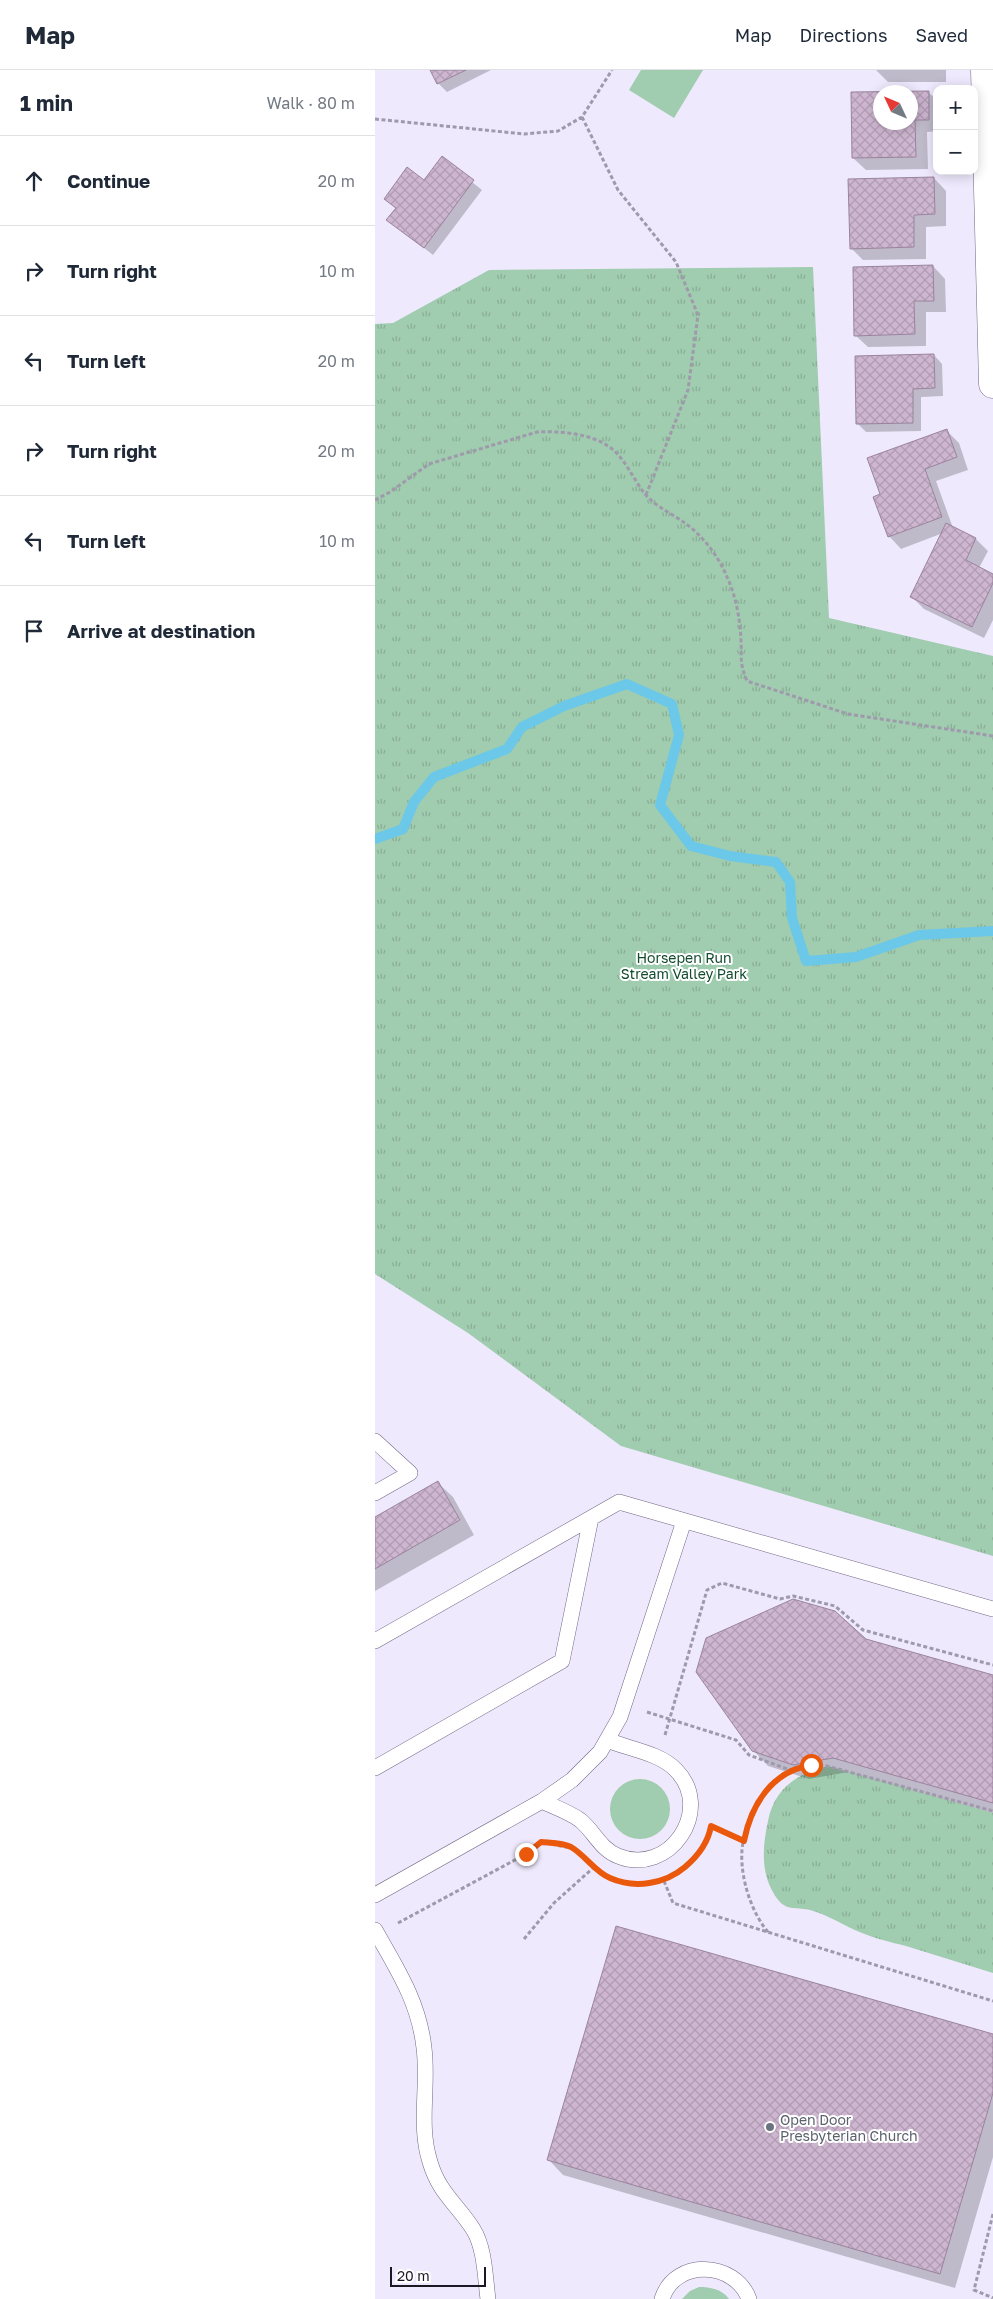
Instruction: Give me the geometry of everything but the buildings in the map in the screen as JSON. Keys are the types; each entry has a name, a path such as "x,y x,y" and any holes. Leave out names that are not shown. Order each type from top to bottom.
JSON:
{"street":[{"path":"985,70 993,384"}],"lane":[{"path":"375,1441 410,1474 375,1493"},
{"path":"375,1641 619,1502 993,1609"},
{"path":"375,1768 561,1661 591,1518"},
{"path":"375,1895 542,1801 572,1780 601,1752 620,1717 684,1521"},
{"path":"542,1801 580,1820 598,1842 617,1856 635,1860 651,1859 665,1853 679,1842 688,1826 691,1804 687,1787 678,1772 669,1764 607,1740"},
{"path":"376,1932 411,1993 421,2028 425,2050 423,2121 425,2146 430,2165 446,2198 473,2229 479,2241 488,2299"},
{"path":"662,2299 669,2285 681,2276 695,2269 714,2269 733,2277 749,2299"}],"path":[{"path":"375,119 524,134 558,131 582,117 612,70"},
{"path":"582,117 618,190 676,262 699,315 688,390 646,495"},
{"path":"375,500 390,492 429,464 537,432 556,432 595,440 609,446 646,495 687,525 709,546 727,576 737,608 741,640 740,665 747,680 848,714 993,736"},
{"path":"663,1742 707,1590 722,1583 780,1599 793,1596 835,1606 863,1630 993,1666"},
{"path":"642,1711 736,1740 749,1755 790,1770"},
{"path":"768,1932 761,1923 747,1887 743,1867 744,1841 757,1804 777,1779 790,1770 811,1765 827,1766 993,1811"},
{"path":"710,1831 712,1816"},
{"path":"711,1826 744,1841"},
{"path":"376,1932 526,1854 541,1842 571,1847 577,1853"},
{"path":"524,1939 554,1904 595,1867 589,1863"},
{"path":"657,1882 671,1877"},
{"path":"664,1881 673,1903 993,2001"},
{"path":"993,2214 974,2290 993,2298"}],"green space":[{"path":"641,70 703,70 674,118 629,90"},
{"name":"Horsepen Run Stream Valley Park","path":"813,267 829,618 993,656 993,1556 621,1446 468,1333 375,1274 375,324 393,323 489,270"},
{"path":"828,1766 993,1813 993,1973 873,1937 817,1912 786,1906 779,1901 768,1882 764,1862 765,1842 771,1810 781,1791 789,1784 806,1773"},
{"path":"634,1779 646,1779 657,1784 665,1792 670,1803 668,1821 657,1834 646,1839 634,1839 623,1834 615,1826 610,1815 610,1803 615,1792 623,1784"},
{"path":"699,2287 715,2289 729,2299 682,2299 690,2291"}],"waterway":[{"path":"375,839 403,829 414,802 434,777 507,749 522,727 564,706 627,684 672,704 679,735 660,805 691,846 730,856 776,862 790,882 792,918 806,961 856,957 919,935 993,931"}],"place":[{"name":"Open Door Presbyterian Church","path":"770,2127"}],"route":[{"path":"526,1854 541,1842 558,1844 571,1847 610,1878 635,1884 664,1881 677,1874 696,1858 709,1836 711,1826 744,1841 757,1804 767,1789 777,1779 797,1767 811,1765"}]}
